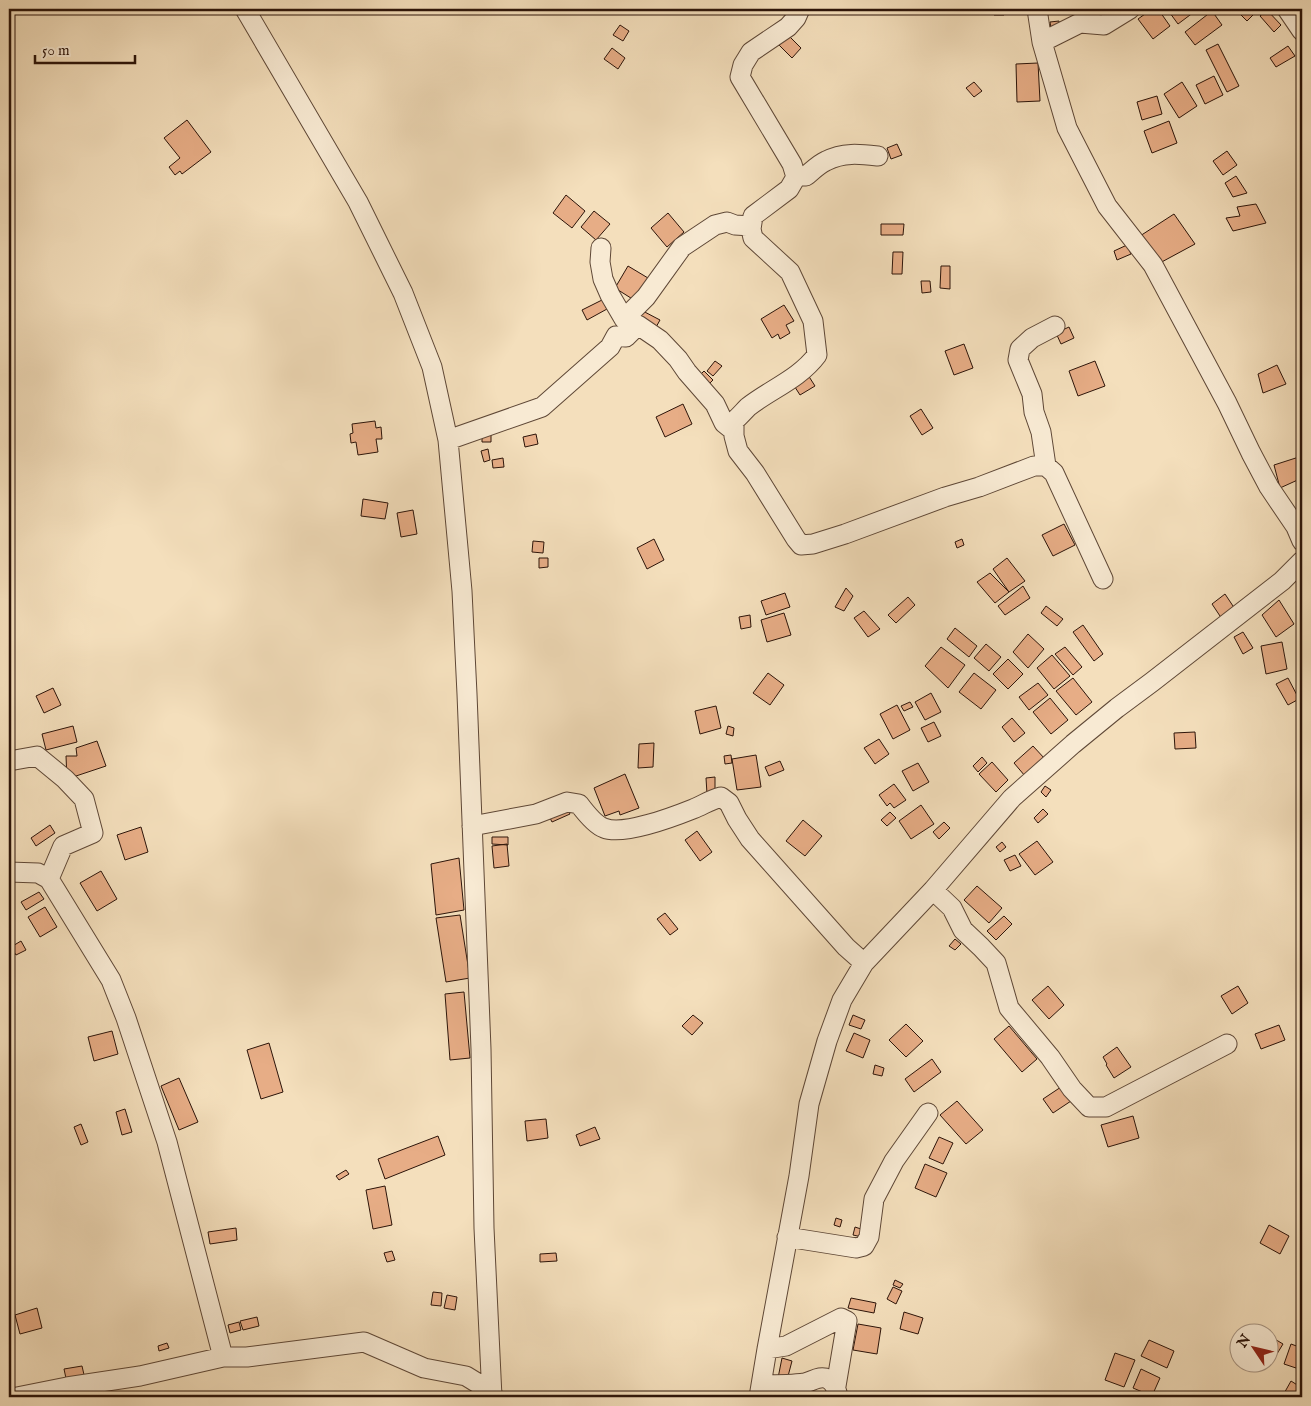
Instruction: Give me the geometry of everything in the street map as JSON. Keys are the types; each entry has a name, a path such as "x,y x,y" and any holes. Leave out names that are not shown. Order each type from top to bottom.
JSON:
{"street":[{"path":"245,9 358,202 403,293 432,367 448,440 462,591 482,1049 484,1228 492,1394"},
{"path":"800,9 796,18 788,27 751,52 742,65 740,77 792,164 796,176 789,189 753,216 751,226 753,238 790,272 814,321 817,355 799,374 748,408 734,422 734,436 738,451 755,473 796,539 802,545 813,544 845,534 945,496 979,487 1034,466 1046,466"},
{"path":"1037,9 1042,42 1067,128 1107,206 1154,265 1227,403 1250,453 1269,488 1296,527 1302,541"},
{"path":"1042,42 1080,23 1104,25 1130,9"},
{"path":"1287,9 1302,31"},
{"path":"795,175 806,176 826,161 856,153 878,156"},
{"path":"448,440 542,407 610,347 616,336 626,337 631,322 646,297 682,247 715,225 727,222 735,225 751,226"},
{"path":"601,248 600,262 603,279 610,295 631,322 660,340 678,359 715,404 724,423 734,431"},
{"path":"1055,326 1032,338 1020,349 1018,360 1032,394 1034,412 1041,432 1046,466 1054,473 1103,579"},
{"path":"837,1392 828,1379 820,1378 760,1391 799,1176 809,1104 827,1041 842,1000 864,963 933,890 1012,798 1117,708 1282,581 1302,561"},
{"path":"9,760 37,756 65,779 84,799 93,834 63,846 49,879"},
{"path":"472,826 536,814 567,802 579,804 603,828 620,830 650,823 694,808 711,799 721,797 729,803 750,839 846,947 864,963"},
{"path":"9,872 38,873 49,879 111,980 126,1018 167,1142 223,1357"},
{"path":"933,890 952,908 963,930 996,963 1009,1008 1050,1057 1072,1089 1089,1107 1106,1107 1227,1044"},
{"path":"787,1237 856,1248 864,1246 869,1237 874,1199 894,1161 928,1113"},
{"path":"767,1349 786,1346 842,1318 847,1321 837,1392"},
{"path":"17,1397 140,1376 223,1357 247,1357 364,1342 424,1368 466,1376 492,1394"}],"building":[{"path":"986,9 1011,9 1011,13 994,15 994,13 986,13"},
{"path":"1152,9 1158,9 1170,26 1153,39 1138,19"},
{"path":"1167,9 1192,9 1194,12 1178,24"},
{"path":"1242,9 1259,9 1247,21 1238,12"},
{"path":"1267,10 1281,25 1274,32 1260,16"},
{"path":"1212,11 1222,25 1195,45 1185,32"},
{"path":"1059,21 1060,27 1051,28 1050,22"},
{"path":"620,25 629,31 623,41 613,35"},
{"path":"789,36 801,48 792,58 779,45"},
{"path":"1218,44 1239,86 1227,92 1206,50"},
{"path":"1288,46 1295,56 1276,67 1270,58"},
{"path":"612,48 625,58 618,69 604,59"},
{"path":"1038,63 1040,101 1017,102 1016,64"},
{"path":"1214,76 1223,95 1205,104 1196,85"},
{"path":"974,82 982,91 974,97 966,88"},
{"path":"1182,82 1197,106 1179,118 1164,94"},
{"path":"1157,96 1162,114 1142,120 1137,102"},
{"path":"187,120 211,152 182,174 180,171 175,175 169,167 180,158 164,138"},
{"path":"1169,121 1177,143 1152,153 1144,131"},
{"path":"897,144 902,155 891,159 887,148"},
{"path":"1227,151 1237,165 1223,175 1213,161"},
{"path":"1236,176 1247,193 1233,197 1225,183"},
{"path":"566,195 585,211 572,228 553,213"},
{"path":"1256,204 1266,223 1233,231 1226,218 1240,216 1237,207"},
{"path":"594,211 610,224 596,240 581,227"},
{"path":"668,213 684,232 667,247 651,228"},
{"path":"1174,214 1195,244 1158,264 1140,236"},
{"path":"881,224 904,224 903,235 881,235"},
{"path":"1127,245 1131,254 1117,260 1114,251"},
{"path":"893,252 903,252 902,274 892,274"},
{"path":"628,266 648,278 634,300 615,288"},
{"path":"941,266 950,266 950,289 940,288"},
{"path":"921,281 930,281 931,292 922,293"},
{"path":"602,300 607,309 587,320 582,310"},
{"path":"784,305 794,321 786,325 790,333 780,339 778,334 772,338 761,319"},
{"path":"639,309 660,320 655,329 634,318"},
{"path":"1069,327 1074,338 1061,344 1056,333"},
{"path":"964,344 973,368 954,375 945,351"},
{"path":"715,361 722,366 713,376 707,371"},
{"path":"1095,361 1105,386 1078,396 1069,371"},
{"path":"1277,365 1286,384 1263,393 1258,374"},
{"path":"704,371 713,380 706,387 697,378"},
{"path":"808,375 815,386 800,395 793,384"},
{"path":"683,404 692,424 665,437 656,417"},
{"path":"921,409 933,428 922,435 910,416"},
{"path":"375,421 376,428 381,427 382,439 376,439 378,452 358,455 356,442 351,443 352,424"},
{"path":"482,433 491,433 491,442 482,442"},
{"path":"536,434 538,444 525,447 523,437"},
{"path":"488,449 490,460 484,462 481,451"},
{"path":"1302,456 1302,478 1280,488 1274,465"},
{"path":"503,458 504,467 493,468 492,460"},
{"path":"363,499 388,503 385,519 361,516"},
{"path":"413,510 417,534 401,537 397,513"},
{"path":"1064,524 1075,545 1053,556 1042,535"},
{"path":"654,539 664,560 647,569 637,548"},
{"path":"962,539 964,545 957,548 955,542"},
{"path":"533,541 544,542 543,553 532,552"},
{"path":"539,558 548,558 548,567 539,568"},
{"path":"1007,558 1025,581 1009,592 993,569"},
{"path":"990,573 1009,592 995,603 977,582"},
{"path":"1023,586 1030,598 1005,615 998,606"},
{"path":"846,588 853,596 844,611 835,607"},
{"path":"785,593 790,607 766,615 761,601"},
{"path":"1225,594 1235,609 1222,619 1212,604"},
{"path":"908,597 915,605 896,623 888,615"},
{"path":"1279,600 1294,624 1276,637 1262,615"},
{"path":"1046,606 1063,619 1057,626 1041,613"},
{"path":"864,611 880,629 868,637 854,618"},
{"path":"784,613 791,635 767,642 761,620"},
{"path":"750,615 751,627 741,629 739,617"},
{"path":"1083,625 1103,654 1094,661 1073,632"},
{"path":"955,628 977,646 969,657 947,639"},
{"path":"1243,632 1253,648 1243,654 1234,637"},
{"path":"1028,634 1044,649 1028,668 1013,652"},
{"path":"1282,642 1287,669 1266,674 1261,646"},
{"path":"986,644 1001,657 989,671 974,658"},
{"path":"941,647 965,665 948,688 925,666"},
{"path":"1065,647 1082,667 1073,675 1055,654"},
{"path":"1052,655 1070,676 1054,689 1037,668"},
{"path":"1008,659 1023,674 1008,689 993,674"},
{"path":"768,673 784,685 770,705 753,693"},
{"path":"974,673 996,690 981,709 959,692"},
{"path":"1073,678 1092,702 1076,715 1056,691"},
{"path":"1288,678 1299,699 1288,705 1276,684"},
{"path":"1038,683 1048,695 1029,710 1019,697"},
{"path":"53,688 61,705 44,713 36,696"},
{"path":"931,693 941,712 925,720 915,702"},
{"path":"1050,698 1068,720 1051,734 1033,712"},
{"path":"910,702 913,707 904,711 901,706"},
{"path":"897,705 910,730 893,739 880,714"},
{"path":"716,706 721,728 700,734 695,711"},
{"path":"1012,718 1025,733 1014,742 1002,727"},
{"path":"934,722 941,736 928,742 921,728"},
{"path":"73,726 77,742 46,750 42,734"},
{"path":"728,726 734,728 733,736 726,734"},
{"path":"1195,732 1196,748 1175,749 1174,733"},
{"path":"879,739 889,754 875,764 864,748"},
{"path":"97,741 106,766 67,779 66,756 77,756 76,748"},
{"path":"654,743 653,767 638,768 639,744"},
{"path":"1033,746 1045,759 1025,776 1014,763"},
{"path":"731,755 732,763 725,764 724,756"},
{"path":"756,755 761,787 737,790 732,759"},
{"path":"982,757 987,763 978,772 973,766"},
{"path":"780,761 784,770 769,776 765,767"},
{"path":"992,762 1008,780 996,792 979,774"},
{"path":"918,763 929,782 913,791 902,771"},
{"path":"625,774 639,808 620,815 619,811 605,816 594,788"},
{"path":"715,777 715,794 707,794 706,778"},
{"path":"894,784 906,800 894,808 890,803 887,806 879,795"},
{"path":"1045,786 1051,790 1046,797 1041,792"},
{"path":"921,805 934,824 911,839 899,821"},
{"path":"566,806 570,814 552,822 548,814"},
{"path":"1043,809 1048,814 1038,823 1034,818"},
{"path":"890,812 896,818 887,826 881,820"},
{"path":"803,820 822,836 805,856 786,841"},
{"path":"944,822 950,828 939,839 933,832"},
{"path":"50,825 55,833 36,846 31,838"},
{"path":"141,827 148,852 125,860 117,835"},
{"path":"697,831 712,852 700,861 685,840"},
{"path":"492,837 508,837 508,845 492,844"},
{"path":"1037,841 1053,862 1035,875 1019,854"},
{"path":"1002,842 1006,847 1000,852 996,847"},
{"path":"507,844 509,866 494,868 492,846"},
{"path":"1015,855 1021,866 1010,871 1004,860"},
{"path":"459,858 464,910 436,915 431,864"},
{"path":"101,871 117,899 97,911 80,883"},
{"path":"977,886 1002,908 989,923 964,900"},
{"path":"39,892 44,899 26,910 21,902"},
{"path":"45,907 57,927 40,937 28,917"},
{"path":"665,913 678,929 670,935 657,919"},
{"path":"460,915 470,978 446,982 436,918"},
{"path":"1004,916 1012,924 996,940 987,931"},
{"path":"955,939 961,944 955,950 949,946"},
{"path":"21,941 26,950 16,955 11,947"},
{"path":"1048,986 1064,1005 1049,1019 1032,1000"},
{"path":"1238,986 1248,1003 1232,1014 1221,996"},
{"path":"464,992 470,1058 450,1060 445,994"},
{"path":"693,1015 703,1023 692,1035 682,1026"},
{"path":"853,1015 865,1020 861,1029 849,1025"},
{"path":"906,1024 923,1041 906,1057 889,1040"},
{"path":"1279,1025 1285,1040 1261,1049 1255,1034"},
{"path":"1009,1026 1037,1059 1022,1072 994,1039"},
{"path":"112,1031 118,1054 94,1061 88,1037"},
{"path":"854,1033 870,1040 863,1058 846,1051"},
{"path":"269,1043 283,1092 261,1099 247,1050"},
{"path":"1117,1047 1131,1067 1114,1078 1103,1057"},
{"path":"932,1059 941,1072 914,1092 905,1079"},
{"path":"875,1065 884,1068 882,1076 873,1074"},
{"path":"179,1078 198,1122 179,1130 161,1086"},
{"path":"1061,1087 1071,1101 1053,1113 1043,1099"},
{"path":"957,1101 983,1130 966,1144 940,1115"},
{"path":"125,1109 132,1132 122,1135 116,1112"},
{"path":"1133,1116 1139,1138 1108,1147 1101,1125"},
{"path":"546,1119 548,1138 527,1141 525,1121"},
{"path":"81,1124 88,1142 81,1145 74,1127"},
{"path":"595,1127 600,1139 580,1146 576,1135"},
{"path":"438,1136 445,1155 385,1179 378,1159"},
{"path":"939,1137 953,1143 943,1164 929,1158"},
{"path":"925,1164 947,1173 936,1197 915,1188"},
{"path":"346,1170 349,1174 339,1180 336,1176"},
{"path":"385,1186 392,1225 373,1229 366,1190"},
{"path":"836,1218 842,1220 840,1227 834,1225"},
{"path":"1269,1225 1289,1236 1280,1254 1260,1243"},
{"path":"855,1227 864,1230 862,1237 853,1235"},
{"path":"236,1228 237,1240 210,1244 208,1232"},
{"path":"392,1251 395,1260 387,1262 384,1253"},
{"path":"556,1253 557,1261 540,1262 540,1254"},
{"path":"895,1280 903,1284 900,1288 893,1285"},
{"path":"893,1287 902,1291 896,1304 887,1299"},
{"path":"433,1292 442,1293 441,1306 431,1305"},
{"path":"447,1295 457,1297 455,1310 444,1308"},
{"path":"851,1298 876,1303 874,1313 848,1308"},
{"path":"37,1308 42,1328 20,1334 15,1315"},
{"path":"904,1312 923,1318 918,1334 900,1329"},
{"path":"257,1317 259,1326 243,1330 240,1321"},
{"path":"239,1322 241,1330 230,1333 228,1325"},
{"path":"858,1324 881,1328 877,1354 853,1350"},
{"path":"1149,1340 1174,1351 1167,1368 1141,1356"},
{"path":"1278,1341 1283,1344 1278,1352"},
{"path":"167,1343 169,1348 159,1351 158,1346"},
{"path":"1291,1344 1302,1348 1302,1370 1284,1364"},
{"path":"1115,1353 1135,1360 1124,1387 1105,1380"},
{"path":"782,1358 792,1361 787,1380 778,1378"},
{"path":"82,1366 85,1379 67,1383 64,1369"},
{"path":"1141,1369 1160,1378 1152,1396 1133,1388"},
{"path":"1291,1381 1302,1388 1302,1397 1282,1397"},
{"path":"420,1393 428,1394 427,1397 419,1397"},
{"path":"825,1393 825,1397 778,1397 778,1396"}]}
